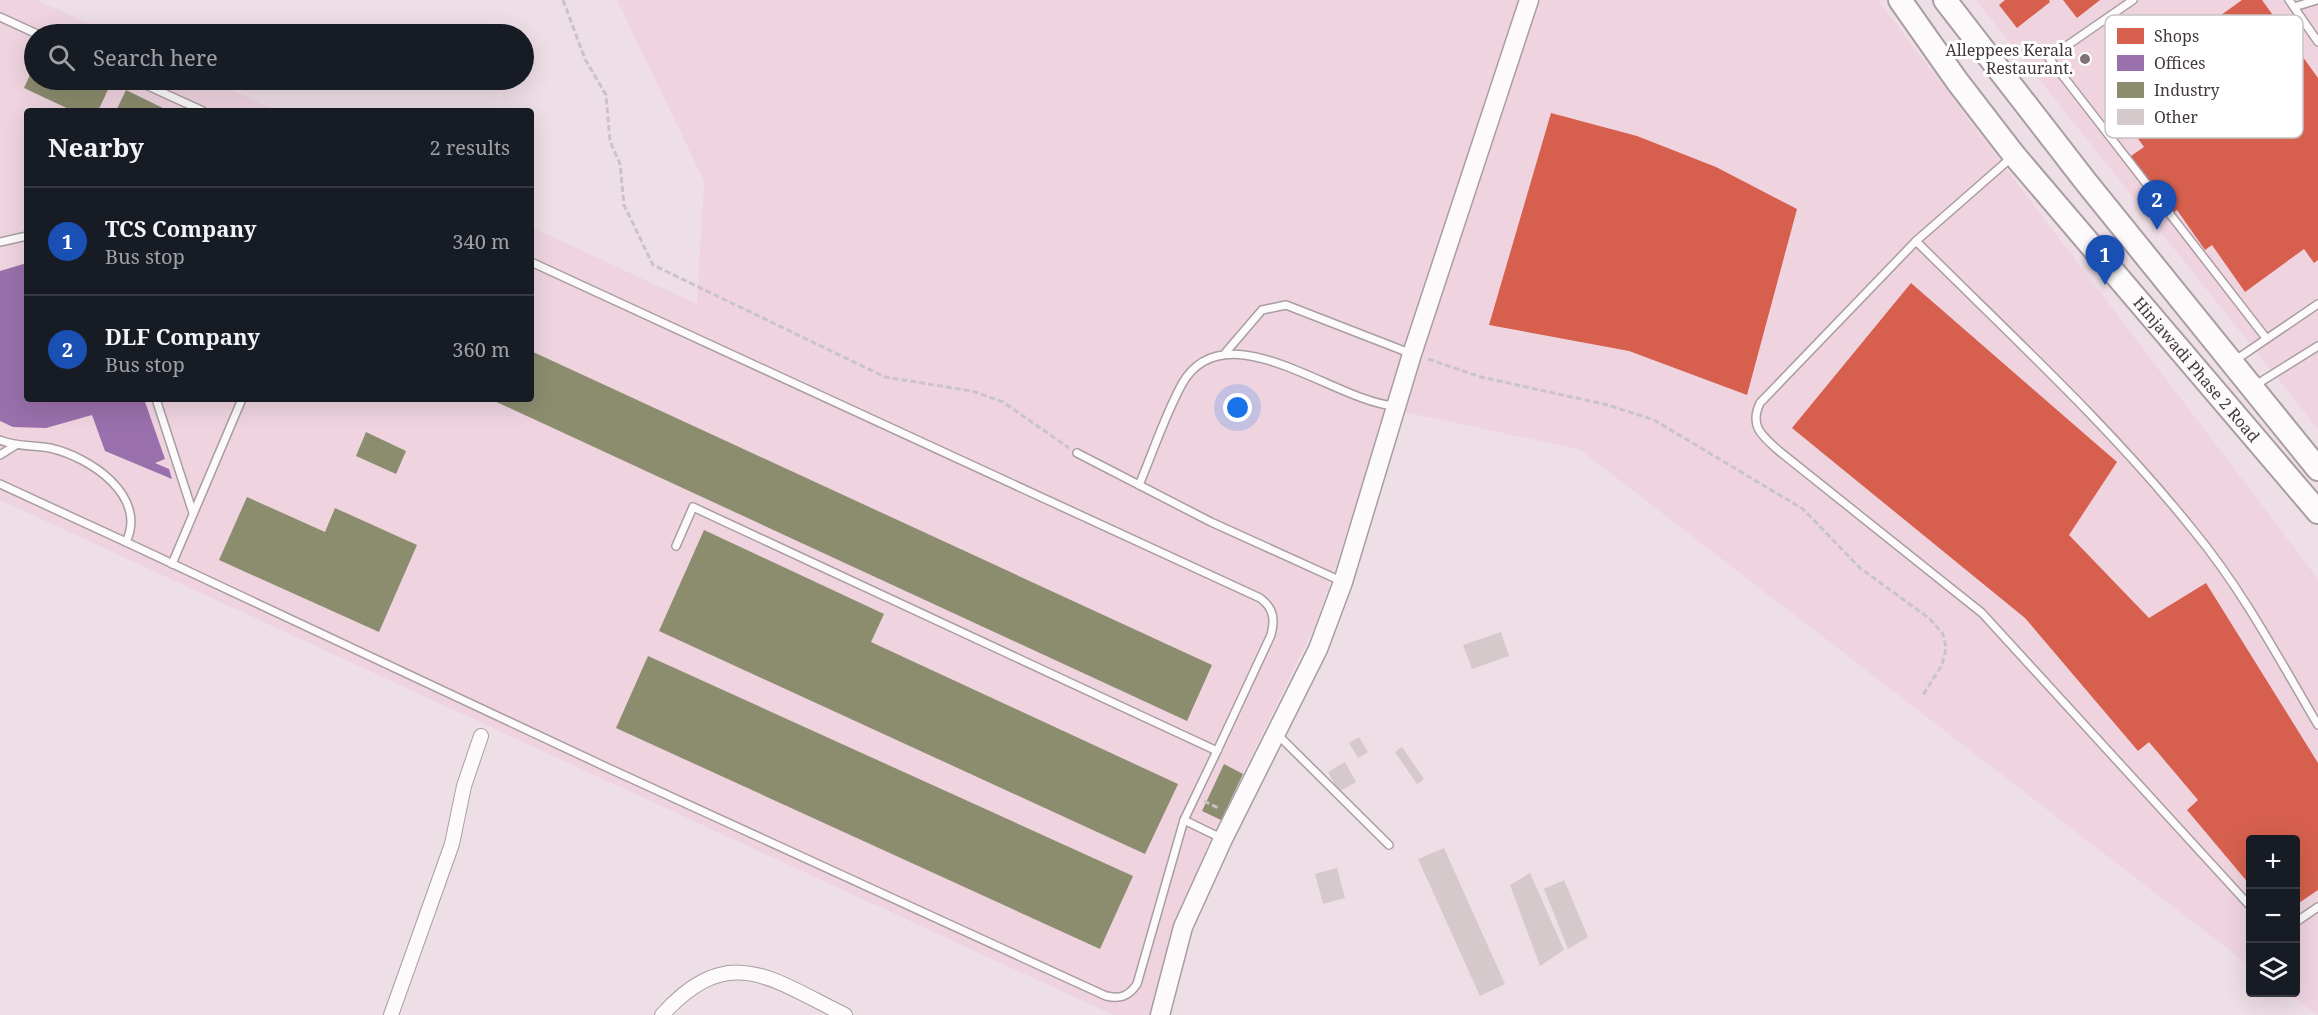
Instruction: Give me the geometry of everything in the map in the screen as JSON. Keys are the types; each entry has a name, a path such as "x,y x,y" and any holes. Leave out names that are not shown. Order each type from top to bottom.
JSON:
{"main road":[{"name":"Hinjawadi Phase 2 Road","path":"1900,0 1957,81 2014,155 2318,512"},
{"name":"Hinjawadi Phase 2 Road","path":"1945,0 2086,182 2318,469"}],"street":[{"path":"1161,1015 1184,927 1223,839 1318,649 1343,582 1412,354 1529,0"},
{"path":"391,1015 452,844 464,786 481,736"},
{"path":"662,1015 679,996 700,981 724,972 748,971 845,1015"}],"lane":[{"path":"2111,15 2133,0"},
{"path":"2289,0 2299,15"},
{"path":"2294,8 2317,0"},
{"path":"0,17 24,28"},
{"path":"2105,19 2049,58 2105,131"},
{"path":"2303,21 2318,42"},
{"path":"157,90 196,108"},
{"path":"2111,138 2266,339"},
{"path":"2014,155 1916,241 1760,403 1755,422 1760,434 1982,613 2246,902"},
{"path":"0,242 24,237"},
{"path":"1916,241 2128,453 2194,531 2242,597 2318,725"},
{"path":"0,484 1106,996 1123,997 1131,992 1137,984 1184,820 1271,635 1273,614 1269,605 1260,598 534,263"},
{"path":"2232,362 2318,304"},
{"path":"1226,352 1262,310 1286,305 1412,354"},
{"path":"2252,388 2318,346"},
{"path":"1139,485 1183,383 1196,367 1211,357 1226,352 1259,357 1368,401 1397,406"},
{"path":"157,402 193,513"},
{"path":"172,564 241,402"},
{"path":"0,440 16,445 52,449 103,474 127,502 132,518 131,531 126,542"},
{"path":"0,455 16,445"},
{"path":"1077,453 1210,522 1343,582"},
{"path":"676,546 693,507 1217,751"},
{"path":"1277,734 1389,845"},
{"path":"1184,820 1223,839"},
{"path":"2300,919 2318,907"}],"path":[{"path":"563,0 585,59 606,95 610,141 620,164 624,205 653,265 885,377 972,391 1003,402 1077,453"},
{"path":"1412,354 1481,377 1608,405 1654,420 1803,509 1860,568 1930,619 1943,634 1946,648 1942,665 1923,695"},
{"path":"1194,797 1225,811"}],"shaded area":[{"path":"0,0 37,0 90,24 24,24 24,90 232,90 271,108 24,108 24,402 534,402 534,228 697,304 704,181 617,0 1878,0 2318,579 2318,1015 2292,997 2300,997 2300,835 2246,835 2246,963 1579,449 1389,409 1316,623 1204,854 1174,931 1153,1015 1113,1015 0,500"},
{"path":"1976,0 2318,0 2318,429"}],"building: Shops":[{"path":"2005,0 2049,0 2050,2 2017,28 1999,5"},
{"path":"2063,0 2100,0 2077,18"},
{"path":"2242,0 2262,0 2273,15 2221,15"},
{"path":"2303,57 2318,78 2318,260 2314,263 2304,249 2245,292 2212,245 2205,250 2177,210 2172,214 2131,156 2144,147 2138,138 2303,138"},
{"path":"1551,113 1637,136 1716,167 1797,209 1747,395 1629,351 1489,325"},
{"path":"1911,283 2117,462 2069,535 2149,618 2206,583 2318,763 2318,890 2300,902 2300,835 2246,835 2246,880 2187,810 2198,800 2149,742 2138,751 2025,618 1792,428"}],"building: Offices":[{"path":"24,264 24,402 145,402 165,459 155,463 169,469 172,479 105,451 92,415 46,428 13,427 0,421 0,271"}],"building: Industry":[{"path":"28,90 108,90 99,108 67,108"},
{"path":"126,90 163,108 117,108"},
{"path":"534,352 1212,665 1187,721 496,402 534,402"},
{"path":"366,432 406,451 396,474 356,456"},
{"path":"247,497 325,532 335,508 417,545 379,632 219,560"},
{"path":"704,530 884,614 871,642 1178,784 1145,854 659,631"},
{"path":"648,656 1133,876 1100,949 616,728"},
{"path":"1224,764 1243,774 1221,820 1202,811"}],"building: Other":[{"path":"1501,632 1509,656 1472,669 1463,645"},
{"path":"1359,737 1368,752 1358,758 1349,743"},
{"path":"1402,747 1424,779 1417,784 1395,752"},
{"path":"1345,762 1356,782 1339,792 1328,772"},
{"path":"1444,848 1505,984 1480,996 1418,859"},
{"path":"1337,868 1345,898 1323,904 1315,874"},
{"path":"1530,873 1564,950 1540,966 1510,885"},
{"path":"1564,880 1588,937 1568,949 1544,889"}],"place":[{"name":"Alleppees Kerala Restaurant.","path":"2085,59"},
{"name":"DLF Company","path":"2157,230"},
{"name":"TCS Company","path":"2105,285"}]}
